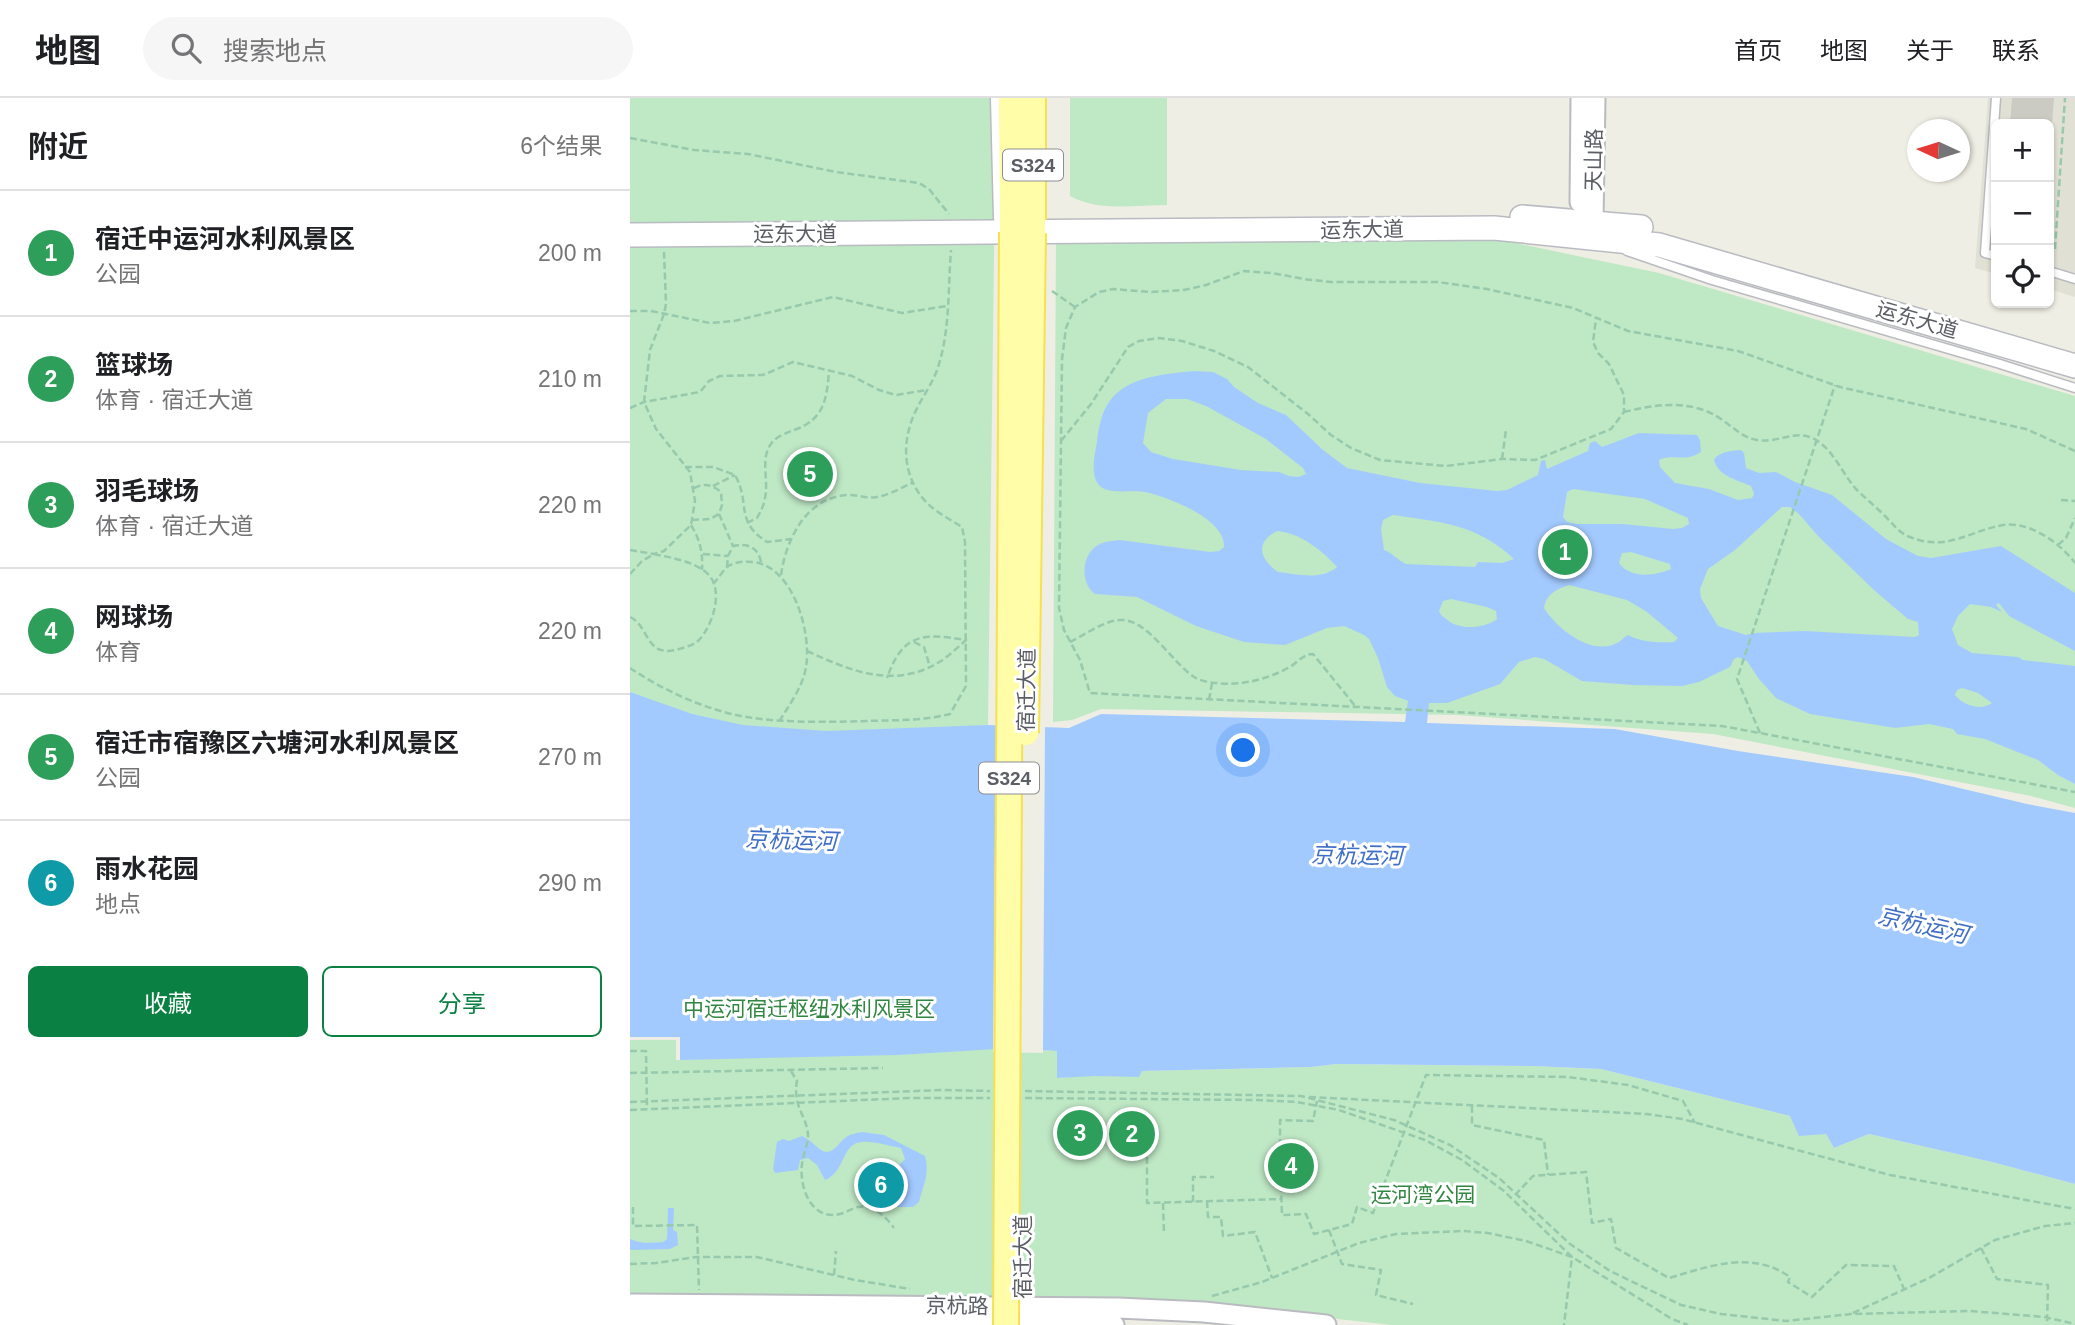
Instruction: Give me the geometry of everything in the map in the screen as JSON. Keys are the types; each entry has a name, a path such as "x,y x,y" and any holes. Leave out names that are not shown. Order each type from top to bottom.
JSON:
{"main road":[{"name":"宿迁大道","path":"1011,98 1018,224 1026,722 1023,1325"},
{"name":"宿迁大道","path":"1006,1325 1018,224 1033,98"},
{"name":"运东大道","path":"630,221 952,225"},
{"name":"运东大道","path":"630,235 1018,224 1494,229 1587,227 1656,230 2075,351"},
{"name":"运东大道","path":"1587,227 1659,245 2075,366"}],"street":[{"name":"天山路","path":"1581,98 1587,227"},
{"name":"天山路","path":"1587,227 1595,98"},
{"name":"京杭路","path":"630,1304 1068,1307 1180,1311 1326,1325"},
{"name":"京杭路","path":"630,1318 1114,1325"}],"lane":[{"path":"995,98 1018,224"},
{"path":"1991,255 1985,253 1996,98"},
{"path":"1587,227 1712,280 2075,388"},
{"path":"2054,273 2075,279"}],"path":[{"path":"2055,249 2065,98"},
{"path":"630,138 694,150 748,154 836,172 919,183 929,189 952,225 944,343 939,367 913,417 908,437 907,469 912,483 928,504 962,527 965,542 966,686 950,714 930,719 830,722 780,720 752,718 696,702 630,668"},
{"path":"630,574 642,561 664,551 691,525 695,501 690,472 656,429 644,402 650,350 664,314 663,235"},
{"path":"2075,451 2025,429 1835,385 1738,351 1628,331 1573,308 1437,282 1331,282 1244,271 1184,290 1150,292 1113,289 1099,292 1074,307 1066,328 1062,359 1059,608 1063,630 1080,660 1090,692 1722,726 2075,792"},
{"path":"1052,280 1052,292 1074,307"},
{"path":"630,311 651,311 710,323 734,321 833,297 902,313 947,306"},
{"path":"1061,440 1091,404 1128,347 1139,341 1159,338 1182,341 1214,351 1248,367 1331,435 1350,448 1380,460 1446,466 1502,459 1535,460 1611,429 1624,412 1624,395 1609,364 1598,353 1593,342 1596,319"},
{"path":"630,408 644,402 700,392 709,381 720,376 763,375 793,362 852,376 879,390 896,395 927,390"},
{"path":"747,523 757,518 766,496 766,453 771,443 785,433 813,421 826,398 829,370"},
{"path":"1760,733 1737,679 1835,385"},
{"path":"1624,412 1674,404 1700,409 1719,417 1745,437 1756,440 1793,434 1809,437 1826,448 1856,488 1900,532 1937,543 2004,525 2025,527 2058,545 2075,563"},
{"path":"1502,459 1506,430"},
{"path":"685,467 713,467 734,475 743,494 749,528 767,542 791,539"},
{"path":"713,486 734,475"},
{"path":"781,575 784,556 791,539 810,510 833,498 850,495 875,498 912,483"},
{"path":"692,520 710,519 719,513 722,505 721,492 713,486 703,484 694,488"},
{"path":"2061,500 2075,501"},
{"path":"719,513 733,546 727,567"},
{"path":"2058,545 2066,538 2075,518"},
{"path":"691,525 699,538 703,554 702,570"},
{"path":"733,546 752,547 759,552 761,564"},
{"path":"630,550 686,561 712,578 716,590 714,613 708,628 697,642 686,648 670,652 658,649 639,622 630,617"},
{"path":"703,554 728,556"},
{"path":"713,584 727,567 740,561 761,564 781,575 803,619 808,642 806,668 797,691 780,720"},
{"path":"1070,642 1105,624 1119,620 1132,622 1197,679 1212,683 1240,684 1263,679 1292,666 1306,654 1313,654 1356,707"},
{"path":"887,678 900,648 913,641 929,637 966,640"},
{"path":"807,651 846,669 887,678 930,667 966,640"},
{"path":"913,641 924,647 930,667"},
{"path":"1209,700 1212,683"},
{"path":"630,1051 646,1051 647,1110"},
{"path":"630,1073 883,1068"},
{"path":"790,1071 797,1081 795,1096 808,1134 802,1163 802,1180 809,1201 821,1214 830,1215 841,1214 857,1206 868,1207 887,1218 894,1228"},
{"path":"1281,1185 1282,1215 1306,1214 1314,1234 1352,1224 1357,1207 1373,1213 1426,1075 1568,1077 1628,1085 1683,1101 1695,1123"},
{"path":"630,1102 943,1090 997,1091"},
{"path":"1025,1091 1301,1096 1647,1114 1695,1123 1890,1175 2075,1209"},
{"path":"1301,1096 1394,1120 1450,1145 1499,1178 1570,1244 1611,1271 1681,1305 1721,1314 1786,1321 1851,1314 1970,1311 2047,1318 2075,1324"},
{"path":"630,1110 910,1098 993,1098"},
{"path":"1021,1098 1257,1100 1339,1110 1405,1133 1462,1160 1512,1199 1572,1257 1662,1313 1688,1325"},
{"path":"1280,1146 1280,1120 1313,1121 1317,1101"},
{"path":"1472,1105 1472,1125 1544,1140 1548,1175"},
{"path":"1147,1157 1147,1203 1281,1199"},
{"path":"1512,1199 1533,1176 1586,1172 1592,1223 1611,1219 1616,1248 1669,1278 1729,1261 1745,1262 1780,1269 1790,1277 1788,1282 1812,1297 1846,1265 1894,1266 1904,1289"},
{"path":"1193,1202 1193,1177 1213,1177"},
{"path":"1207,1201 1208,1217 1221,1217 1223,1236 1255,1232 1272,1278"},
{"path":"1163,1203 1164,1233"},
{"path":"633,1207 633,1226 697,1225 699,1290"},
{"path":"1851,1314 1996,1240 2045,1226 2075,1223"},
{"path":"1329,1230 1342,1264 1381,1270 1376,1295 1413,1304"},
{"path":"1180,1311 1202,1299 1272,1278 1359,1243 1396,1234 1463,1231 1488,1233 1526,1241 1572,1257"},
{"path":"1981,1248 1997,1279 2048,1284 2047,1325"},
{"path":"834,1275 836,1251"},
{"path":"630,1264 656,1264 698,1257 757,1257 911,1290"},
{"path":"1564,1325 1572,1257"}],"shaded area":[{"path":"1988,98 2075,98 2075,297 2054,291 2054,119 1991,119 1991,273 1975,268"}],"green space":[{"path":"630,98 996,98 988,725 988,1049 1057,1051 1058,1078 1142,1071 1336,1064 1601,1069 1790,1116 1826,1134 1834,1148 1869,1134 1992,1162 2075,1184 2075,1325 1392,1325 1228,1307 630,1325"},
{"path":"1070,98 1167,98 1167,205 1105,206 1070,196"},
{"path":"1501,240 1659,273 2075,396 2075,808 2031,796 1713,734 1457,715 1101,709 1072,720 1053,722 1056,241"}],"water":[{"name":"京杭运河","path":"1194,371 1213,372 1227,379 1258,403 1286,415 1323,450 1347,468 1420,483 1507,490 1538,475 1541,461 1545,460 1547,469 1588,451 1590,443 1595,441 1602,447 1639,433 1697,435 1701,452 1690,457 1659,460 1660,467 1675,483 1709,489 1738,500 1752,498 1754,494 1751,486 1724,474 1714,460 1722,453 1741,450 1746,468 1759,473 1776,472 1832,495 1886,539 1918,556 1931,558 2001,546 2075,593 2075,651 2009,616 1999,603 1996,605 2002,612 1991,607 1970,604 1958,616 1952,629 1958,645 1972,653 2075,666 2075,784 2038,760 1985,739 1957,734 1953,729 1929,724 1895,728 1810,714 1776,698 1747,661 1738,657 1730,667 1699,682 1682,686 1582,681 1544,659 1535,657 1519,662 1500,684 1447,703 1429,703 1427,723 1615,729 1738,751 1913,777 2075,813 2075,1184 1869,1134 1834,1148 1826,1134 1799,1136 1790,1116 1601,1069 1336,1064 1142,1071 1139,1077 1057,1078 1057,1051 1013,1048 898,1055 680,1060 679,1037 630,1037 630,692 692,714 743,725 826,731 988,725 1069,728 1101,714 1405,722 1408,701 1395,696 1387,687 1369,639 1344,626 1327,628 1285,645 1244,642 1196,626 1137,597 1095,594 1090,589 1084,569 1088,555 1103,543 1120,540 1210,552 1224,547 1216,527 1194,511 1145,492 1107,490 1098,484 1094,474 1094,458 1101,422 1112,398 1134,382","holes":["1166,399 1187,399 1206,406 1266,439 1303,468 1306,474 1289,476 1279,472 1241,470 1173,459 1151,452 1143,443 1148,413","1573,489 1645,499 1688,518 1689,524 1673,529 1623,524 1576,524 1567,522 1563,517 1567,492","1782,507 1790,507 1875,591 1908,619 1918,622 1919,635 1915,637 1804,631 1746,635 1718,626 1701,598 1700,589 1708,569 1735,550","1393,515 1457,526 1486,538 1514,559 1502,563 1478,562 1475,567 1406,564 1384,550 1381,529 1383,520","1277,531 1286,532 1325,554 1337,567 1316,575 1278,572 1264,556 1262,551 1265,540","1631,552 1670,564 1671,569 1644,575 1630,572 1619,563 1622,553","1569,585 1627,600 1647,612 1678,638 1674,642 1656,642 1628,635 1609,646 1587,644 1567,632 1544,608 1547,599 1556,590","1451,599 1487,607 1496,611 1497,619 1480,626 1467,627 1455,625 1439,611 1443,601","1962,688 1978,693 1992,703 1978,707 1955,695 1957,690"]},
{"path":"862,1132 884,1135 925,1156 925,1180 919,1202 913,1207 897,1207 893,1203 893,1175 905,1159 901,1148 871,1142 855,1144 850,1147 837,1171 825,1180 817,1165 808,1158 800,1160 798,1170 775,1173 773,1169 777,1142 783,1139 789,1141 802,1136 828,1152 847,1137"},
{"path":"668,1208 674,1208 673,1230 677,1232 678,1245 670,1249 630,1250 630,1239 650,1243 667,1239"}],"pier":[{"path":"996,722 1045,724 1043,1053 993,1052"},
{"path":"630,1037 680,1037 680,1060 676,1060 676,1040 630,1040"}],"building":[{"path":"2012,98 2054,98 2052,119 2010,119"}],"place":[{"name":"宿迁市宿豫区六塘河水利风景区","path":"810,474"},
{"name":"宿迁中运河水利风景区","path":"1565,552"},
{"name":"羽毛球场","path":"1080,1133"},
{"name":"篮球场","path":"1132,1134"},
{"name":"网球场","path":"1291,1166"},
{"name":"雨水花园","path":"881,1185"}],"park label":[{"name":"中运河宿迁枢纽水利风景区","path":"809,1009"},
{"name":"运河湾公园","path":"1423,1195"}]}
